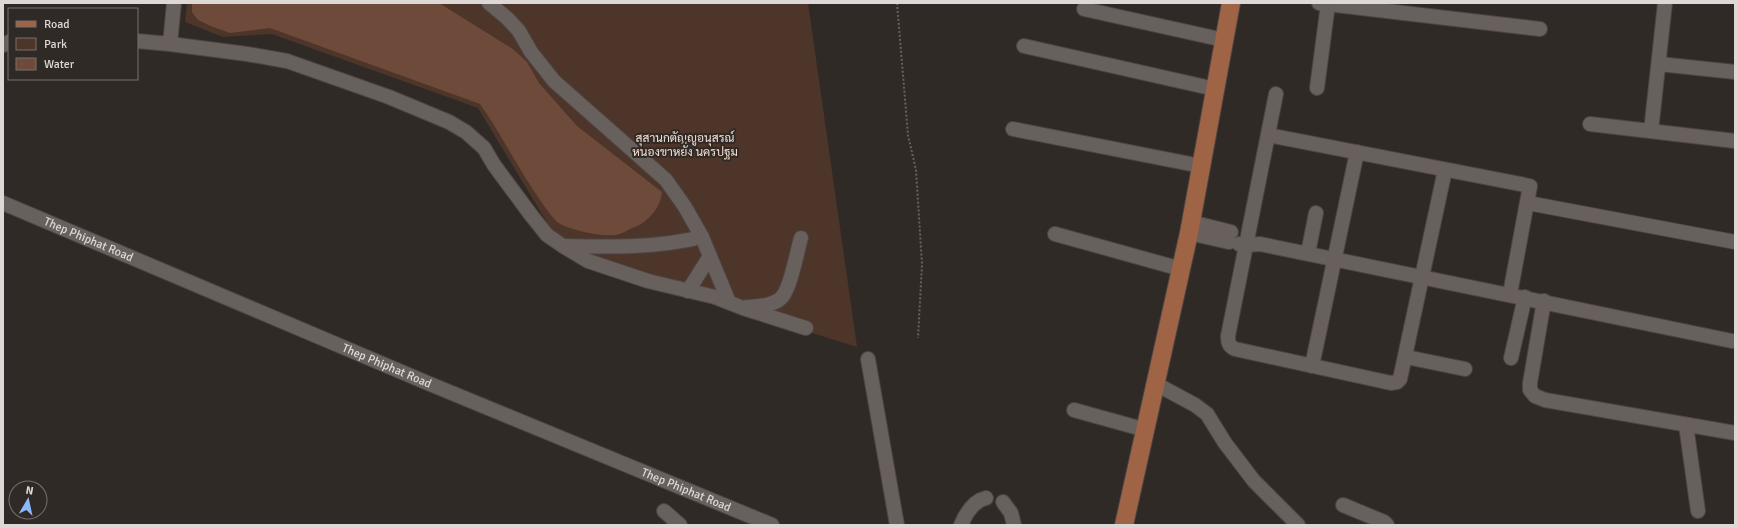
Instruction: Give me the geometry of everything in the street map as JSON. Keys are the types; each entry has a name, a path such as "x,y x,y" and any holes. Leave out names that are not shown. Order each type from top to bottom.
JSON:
{"main road":[{"path":"1124,525 1190,228 1231,3"}],"street":[{"path":"170,44 174,3"},
{"path":"489,3 508,19 519,31 531,52 554,81 666,180 685,207 702,237 729,302"},
{"path":"1651,131 1666,3"},
{"path":"1317,88 1324,4 1540,29"},
{"path":"1084,9 1224,40"},
{"path":"138,41 260,56 287,61 389,97 449,122 466,132 484,148 494,165 547,235 588,261 648,281 715,297 743,308 806,328"},
{"path":"1024,46 1215,89"},
{"path":"1658,64 1735,72"},
{"path":"1276,94 1268,135 1242,239 1228,336 1230,346 1235,349 1391,383 1397,382 1400,379 1406,357 1445,170"},
{"path":"1590,124 1735,141"},
{"path":"1013,129 1201,166"},
{"path":"1268,135 1530,186 1510,294"},
{"path":"1312,366 1357,152"},
{"name":"Thep Phiphat Road","path":"3,203 430,384 772,525"},
{"path":"1528,203 1735,242"},
{"path":"1308,254 1316,213"},
{"path":"1190,228 1308,254 1525,297 1734,341"},
{"path":"1054,234 1181,269"},
{"path":"563,246 625,247 674,243 702,237"},
{"path":"743,308 766,305 782,298 787,289 801,238"},
{"path":"688,291 710,256"},
{"path":"1511,358 1525,297"},
{"path":"1544,301 1530,383 1530,390 1535,396 1546,400 1735,434"},
{"path":"1406,357 1465,369"},
{"path":"868,358 898,525"},
{"path":"1156,384 1195,405 1207,414 1225,443 1254,481 1298,525"},
{"path":"1074,410 1146,430"},
{"path":"1686,425 1698,511"},
{"path":"961,525 972,507 986,498"},
{"path":"1002,502 1011,513 1014,525"},
{"path":"1343,505 1384,522 1387,525"},
{"path":"664,511 680,525"}],"path":[{"path":"897,3 908,135 916,170 918,194 922,264 918,338"}],"green space":[{"name":"สุสานกตัญญูอนุสรณ์ หนองขาหยั่ง นครปฐม","path":"187,3 808,3 857,347 640,279 587,257 554,234 478,108 272,34 223,37 185,22"}],"water":[{"path":"192,3 439,3 513,49 527,62 539,83 577,126 662,192 659,205 652,215 642,223 616,235 602,235 585,232 562,225 557,222 532,188 480,104 270,28 230,33 198,20 192,12"}]}
